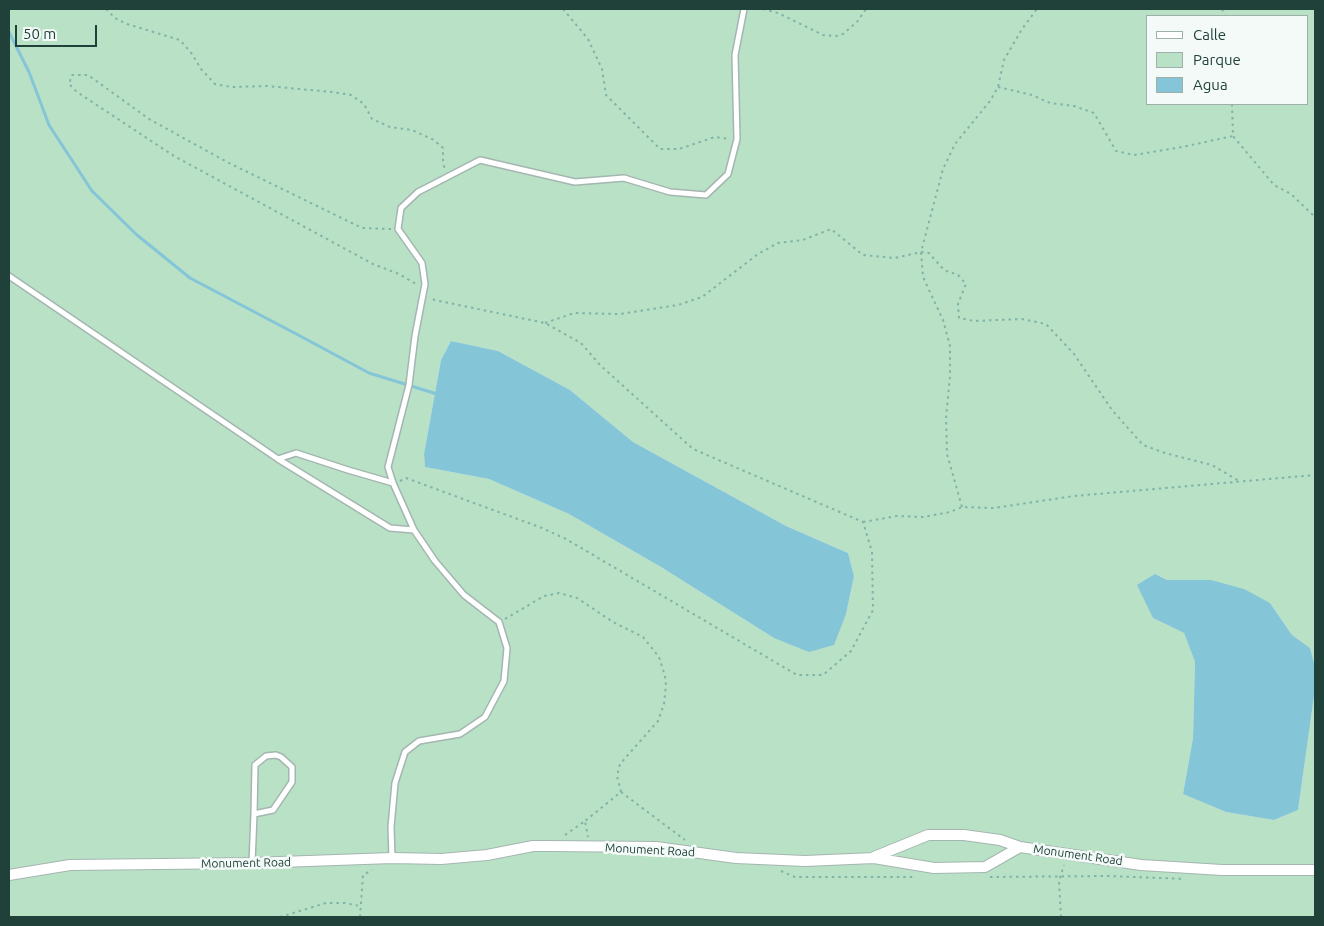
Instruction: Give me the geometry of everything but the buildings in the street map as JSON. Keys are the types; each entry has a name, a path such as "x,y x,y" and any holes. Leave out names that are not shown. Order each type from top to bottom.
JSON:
{"street":[{"path":"874,858 928,835 964,835 1000,840 1020,847"},
{"name":"Monument Road","path":"9,875 70,865 252,863 392,858 441,859 487,855 533,846 656,847 736,858 805,861 874,858 934,868 985,867 1020,847 1141,865 1222,870 1315,870"}],"lane":[{"path":"392,858 395,783 404,752 419,741 460,734 485,717 504,681 506,648 499,622 464,595 414,530 388,467 409,385 415,336 424,288 422,263 398,229 400,208 418,192 480,160 575,182 624,178 670,192 706,195 728,174 737,140 735,55 744,9"},
{"path":"9,276 278,459 390,528 414,530"},
{"path":"278,459 296,452 393,483"},
{"path":"252,863 255,765 266,756 281,756 292,767 292,782 273,810 254,814"}],"path":[{"path":"106,9 115,18 127,24 180,40 192,54 201,69 215,84 231,87 268,86 351,95 364,104 372,119 390,127 412,130 434,140 442,148 447,177"},
{"path":"562,9 588,39 602,69 606,95 660,149 679,149 715,137 737,140"},
{"path":"763,9 778,13 822,35 836,36 842,34 857,22 866,9"},
{"path":"962,508 947,454 946,418 950,376 950,346 943,320 923,277 921,252 943,169 955,144 990,102 998,87 1004,60 1022,29 1037,9"},
{"path":"398,229 362,228 227,162 150,119 88,75 72,75 69,84 77,92 174,156 373,264 399,274 424,288"},
{"path":"998,87 1032,95 1050,102 1074,106 1094,113 1116,151 1134,155 1233,136"},
{"path":"1232,105 1233,136 1274,185 1291,194 1315,216"},
{"path":"545,323 574,314 620,314 678,305 702,297 758,254 778,243 803,240 831,230 863,255 894,258 921,252 929,253 944,270 958,275 966,284 958,304 959,318 974,321 1022,319 1046,324 1074,354 1112,410 1144,445 1165,453 1212,465 1238,481"},
{"path":"422,297 545,323 581,343 600,365 693,449 863,522 897,516 924,517 962,508 994,508 1074,496 1315,475"},
{"path":"393,483 406,478 542,528 566,539 797,675 822,675 851,651 873,610 872,552 863,522"},
{"path":"499,622 544,596 559,593 578,598 613,622 643,637 659,657 665,676 664,704 658,721 620,764 617,776 621,792 684,840"},
{"path":"563,836 585,822 621,792"},
{"path":"585,822 589,847"},
{"path":"1061,917 1059,881 1064,866 1062,852"},
{"path":"360,917 363,875 392,858"},
{"path":"774,870 795,877 921,877"},
{"path":"983,877 1061,876 1185,879"},
{"path":"280,917 326,902 360,906"}],"green space":[{"path":"9,9 1315,9 1315,666 1310,648 1292,635 1270,603 1211,580 1167,580 1155,574 1153,618 1184,633 1195,662 1193,738 1183,794 1226,812 1274,820 1298,810 1315,689 1315,917 9,917","holes":["451,341 498,351 570,390 633,442 786,526 848,553 854,576 846,614 774,638 661,567 569,514 489,479 425,467 424,454 441,360"]}],"water":[{"path":"451,341 498,351 570,390 633,442 786,526 848,553 854,576 846,614 834,645 809,652 774,638 661,567 569,514 489,479 425,467 424,454 441,360"},
{"path":"1155,574 1167,580 1211,580 1244,589 1270,603 1292,635 1310,648 1315,666 1315,689 1298,810 1274,820 1226,812 1183,794 1193,738 1195,662 1184,633 1153,618 1137,585"}],"waterway":[{"path":"9,32 29,72 49,125 92,191 137,235 190,278 369,373 437,394"}]}
